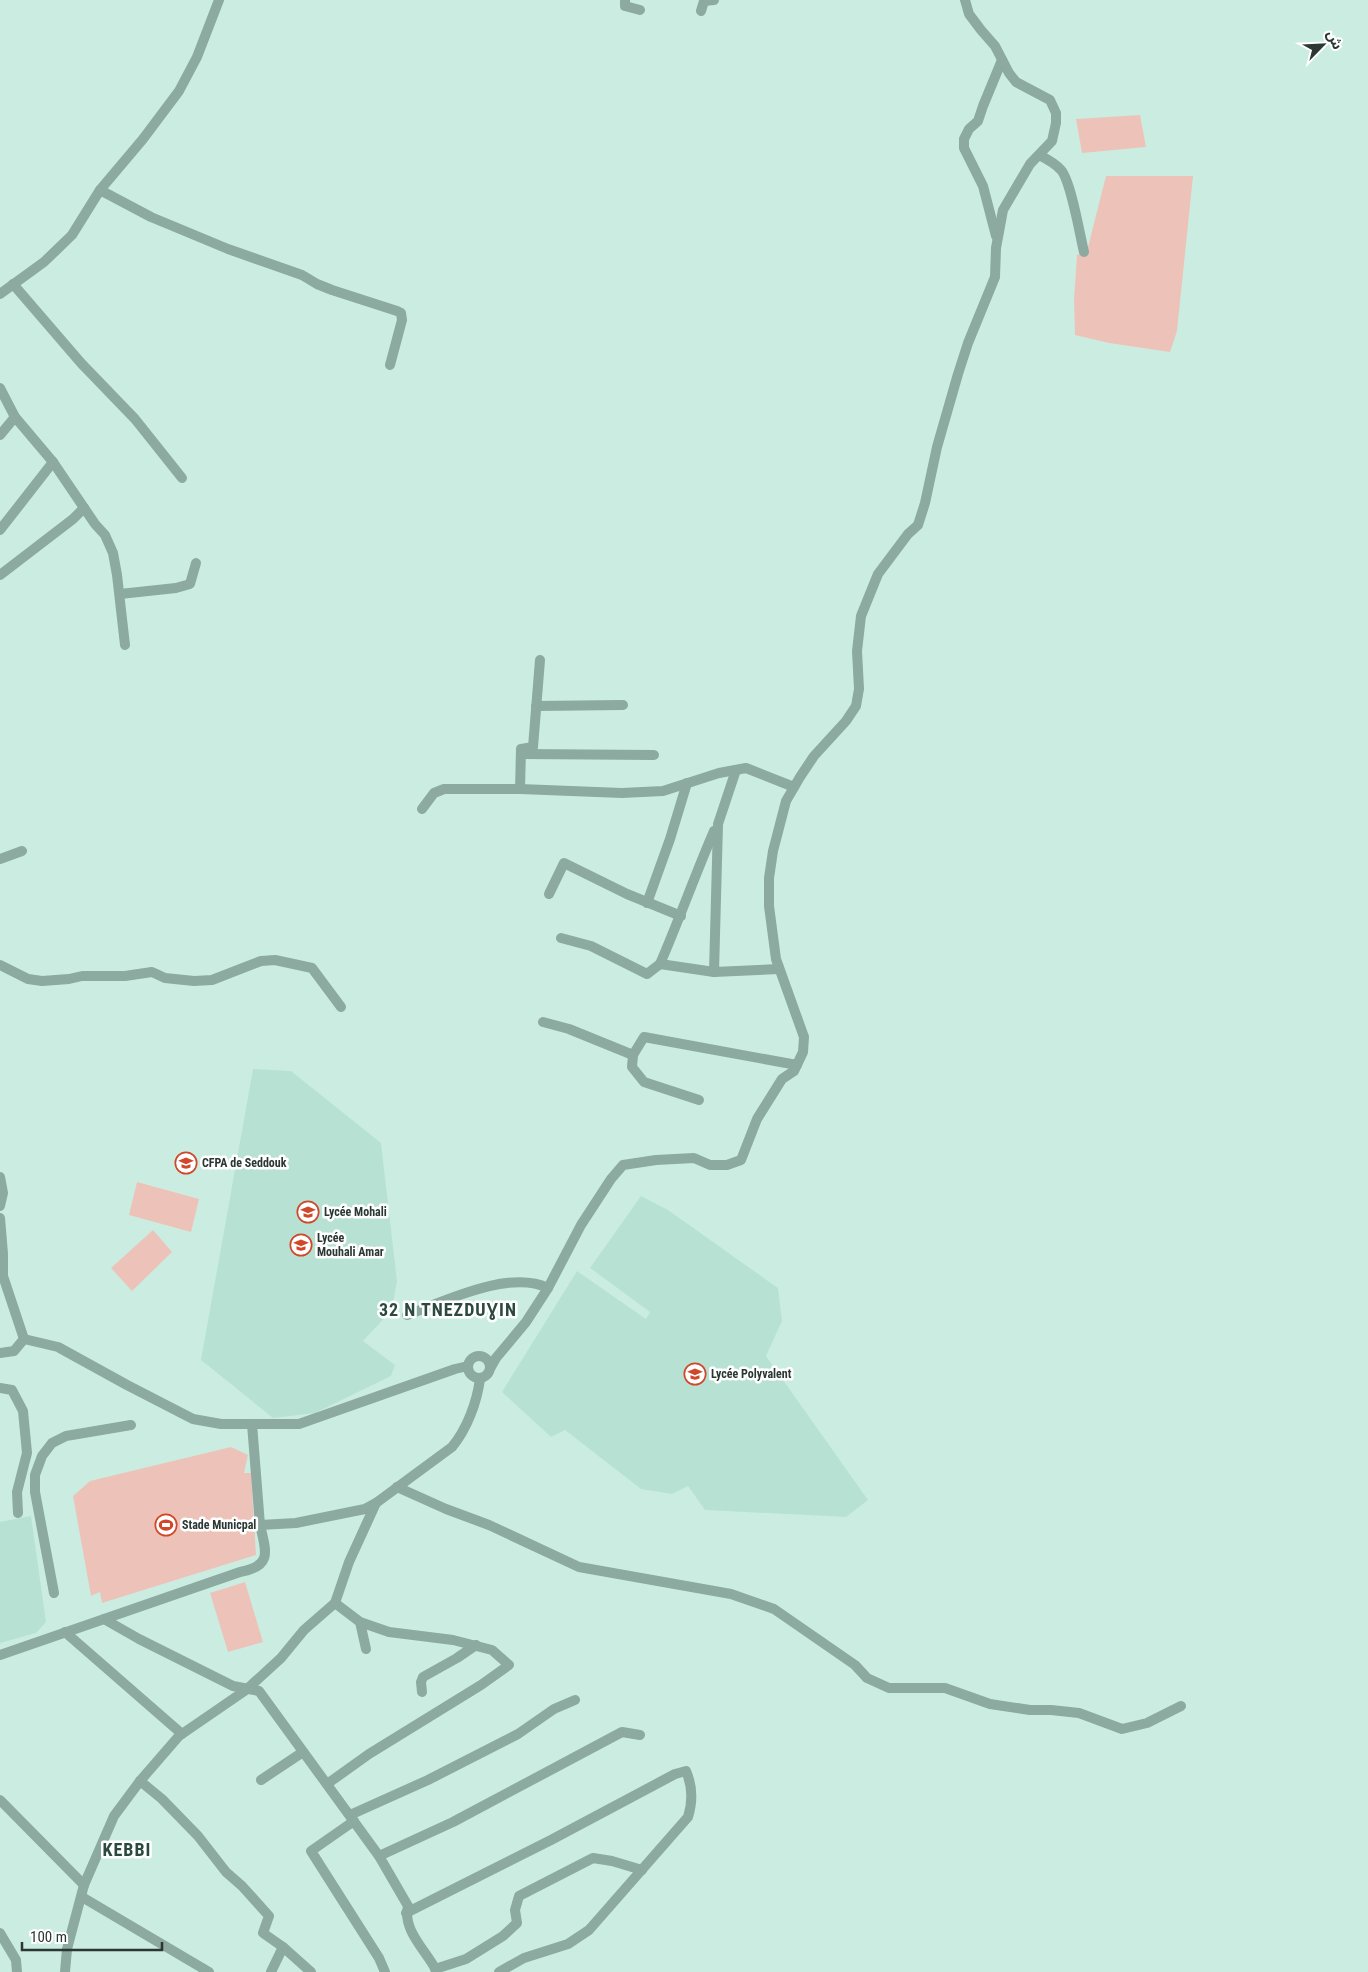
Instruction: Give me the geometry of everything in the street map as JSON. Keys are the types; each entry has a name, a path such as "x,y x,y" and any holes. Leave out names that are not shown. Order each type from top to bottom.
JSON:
{"street":[{"path":"0,294 44,262 72,234 100,190 143,140 179,91 197,57 219,0"},
{"path":"625,0 625,6 640,10"},
{"path":"700,11 704,1 714,0"},
{"path":"260,1525 296,1523 348,1514 376,1503 441,1457 457,1442 474,1403 480,1379 488,1375 499,1354 526,1322 548,1288 580,1225 611,1179 623,1165 656,1160 694,1158 710,1165 727,1165 741,1160 756,1119 782,1079 794,1071 797,1065 802,1052 804,1037 779,969 771,931 769,878 773,851 786,801 814,756 846,721 856,706 860,689 857,650 862,616 878,574 908,534 918,525 925,503 937,447 958,374 968,343 995,278 997,238 1004,210 1030,164 1052,141 1056,123 1056,113 1050,100 1016,82 1009,73 995,46 969,14 965,0"},
{"path":"997,238 983,186 964,148 964,139 978,121 1002,60"},
{"path":"1039,154 1063,172 1084,252"},
{"path":"100,190 151,217 302,275 332,290 398,311 401,313 402,320 390,365"},
{"path":"14,284 81,363 135,420 182,478"},
{"path":"0,388 15,417 53,462 105,535 113,553 120,594 125,645"},
{"path":"0,435 15,417"},
{"path":"0,530 53,462"},
{"path":"0,575 73,519 84,508"},
{"path":"120,594 176,588 190,584 196,563"},
{"path":"520,789 521,749 533,747 540,660"},
{"path":"536,706 623,705"},
{"path":"521,754 654,755"},
{"path":"422,809 434,793 444,789 520,789 622,794 663,791 719,772 746,768 794,787"},
{"path":"561,938 591,946 647,974 660,964 681,916 698,866 718,824 736,770"},
{"path":"647,902 688,783"},
{"path":"714,972 718,824"},
{"path":"0,859 22,851"},
{"path":"548,894 564,863 681,916"},
{"path":"0,965 28,979 42,981 82,976 125,976 152,972 165,978 194,981 212,980 262,961 281,960 312,968 342,1007"},
{"path":"660,964 714,972 779,969"},
{"path":"543,1022 569,1029 633,1055"},
{"path":"699,1100 644,1082 632,1067 633,1055 644,1037 797,1065"},
{"path":"0,1178 3,1193 0,1206"},
{"path":"0,1218 1,1269 24,1339"},
{"path":"407,1315 500,1283 537,1283 548,1288"},
{"path":"24,1339 58,1348 127,1386 193,1419 221,1424 300,1424 468,1366 472,1359 476,1357 499,1354"},
{"path":"0,1353 14,1351 24,1339"},
{"path":"484,1357 488,1360 491,1368"},
{"path":"468,1366 473,1376 480,1379"},
{"path":"0,1388 12,1390 23,1411 27,1453 17,1492 18,1514"},
{"path":"0,1655 240,1572 254,1569 264,1559 265,1549 260,1525 252,1424"},
{"path":"54,1593 35,1492 35,1475 42,1456 52,1443 66,1436 131,1425"},
{"path":"21,1477 35,1475"},
{"path":"397,1487 446,1509 489,1525 579,1567 731,1594 774,1608 855,1665 867,1678 889,1688 944,1688 990,1704 1030,1710 1079,1713 1122,1729 1147,1723 1181,1706"},
{"path":"65,1972 67,1949 84,1885 114,1816 140,1781 182,1734 246,1690 281,1658 304,1630 335,1603 349,1562 376,1503"},
{"path":"327,1784 368,1754 482,1685 509,1665 492,1650 476,1645 389,1632 360,1622 335,1603"},
{"path":"104,1619 139,1639 233,1686 259,1691 379,1856 408,1906 406,1913 413,1935 436,1970 466,1959 503,1936 517,1924 516,1910 519,1896 593,1858 612,1861 642,1870"},
{"path":"360,1622 366,1649"},
{"path":"66,1632 182,1734"},
{"path":"422,1692 421,1682 423,1676 457,1658 476,1645"},
{"path":"385,1972 379,1958 311,1851 352,1818 518,1734 554,1709 575,1700"},
{"path":"379,1856 453,1822 622,1732 640,1735"},
{"path":"261,1780 304,1752"},
{"path":"406,1913 676,1774 686,1771 691,1783 692,1802 688,1817 589,1930 568,1944 524,1958 499,1972"},
{"path":"140,1781 162,1799 185,1822 226,1872 269,1916 263,1932 283,1947 310,1972"},
{"path":"0,1800 84,1885"},
{"path":"82,1897 210,1972"},
{"path":"0,1933 16,1960 17,1972"},
{"path":"271,1972 283,1947"}],"shaded area":[{"path":"1140,115 1146,147 1082,153 1076,119"},
{"path":"1106,176 1193,176 1177,331 1170,352 1109,343 1075,335 1074,300 1077,255 1087,251"},
{"name":"Lycée Mohali","path":"253,1069 291,1071 381,1143 397,1281 392,1310 363,1341 395,1365 391,1376 315,1413 273,1418 201,1360"},
{"path":"137,1182 199,1199 191,1232 129,1215"},
{"name":"Lycée Polyvalent","path":"641,1196 668,1210 778,1288 782,1321 766,1356 868,1500 846,1517 705,1510 688,1486 672,1494 641,1489 565,1430 551,1437 502,1392 577,1271 646,1319 650,1312 590,1268"},
{"path":"153,1230 172,1252 132,1291 111,1268"},
{"name":"Stade Municpal","path":"231,1447 248,1455 244,1473 251,1473 256,1555 102,1603 100,1592 91,1596 73,1496 90,1481"},
{"path":"31,1516 46,1622 36,1633 0,1643 0,1522"},
{"path":"245,1582 263,1642 228,1652 210,1593"}],"place":[{"name":"CFPA de Seddouk","path":"186,1163"},
{"name":"Lycée Mohali","path":"308,1212"},
{"name":"Lycée Mouhali Amar","path":"301,1245"},
{"name":"Lycée Polyvalent","path":"695,1374"},
{"name":"Stade Municpal","path":"166,1525"}],"district":[{"name":"32 N TNEZDUƔIN","path":"448,1310"},
{"name":"KEBBI","path":"127,1850"}]}
